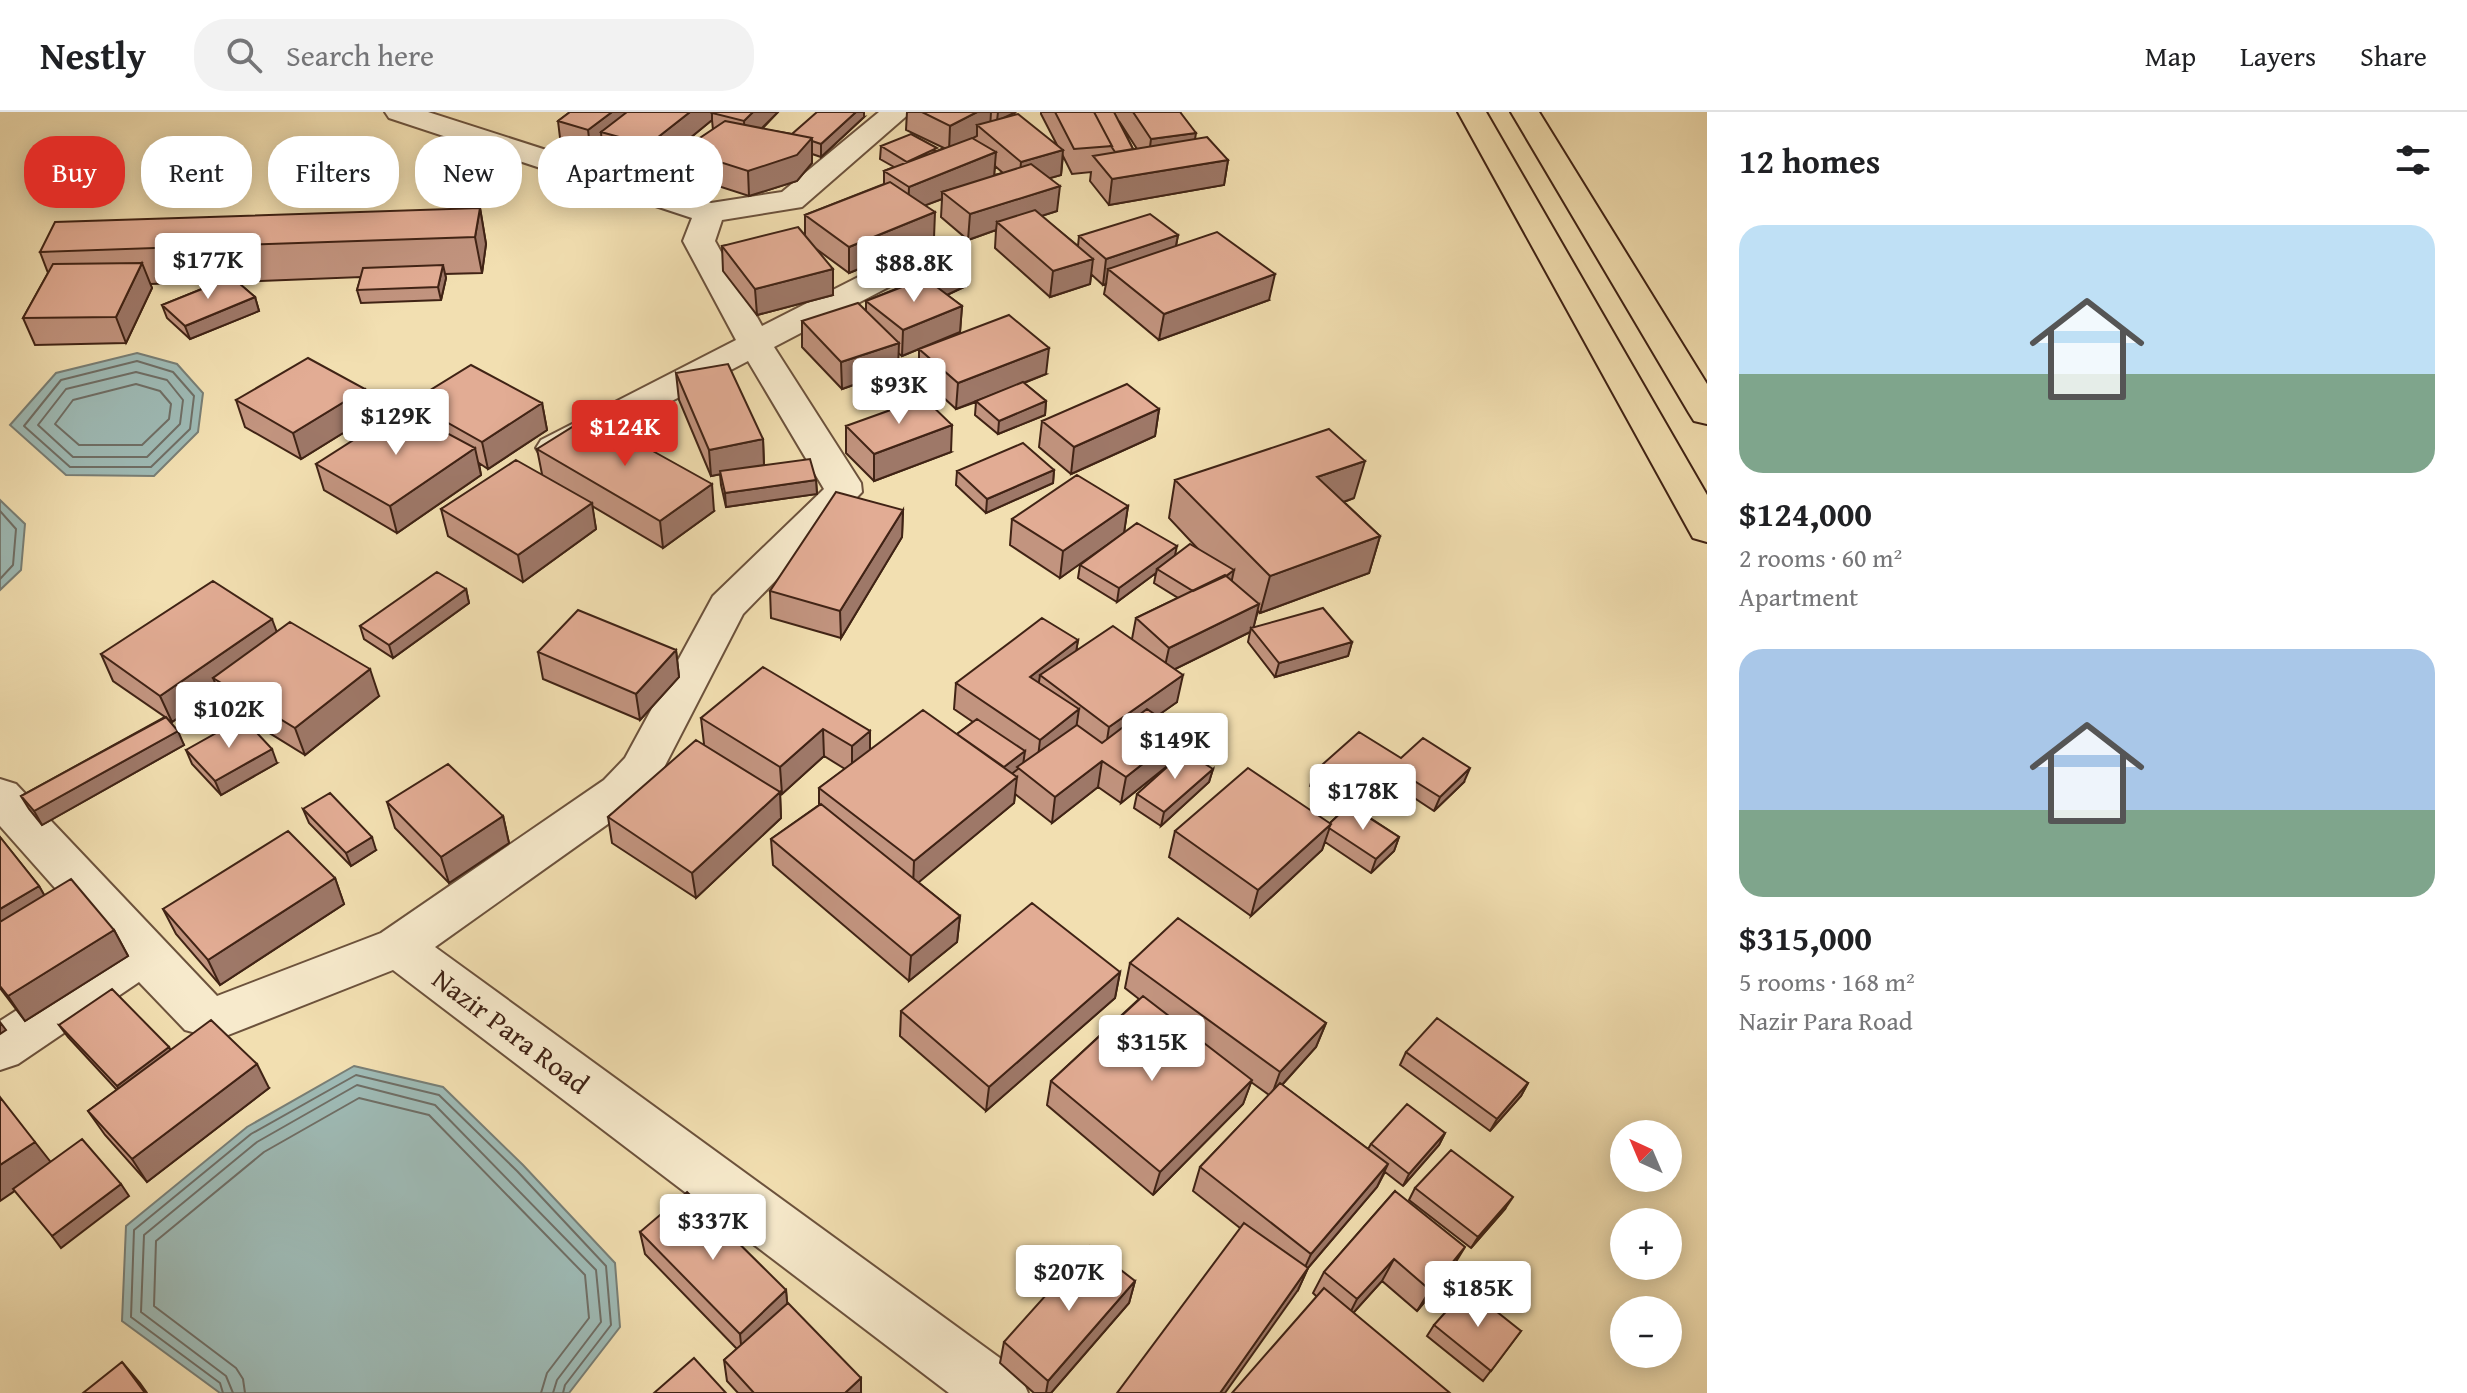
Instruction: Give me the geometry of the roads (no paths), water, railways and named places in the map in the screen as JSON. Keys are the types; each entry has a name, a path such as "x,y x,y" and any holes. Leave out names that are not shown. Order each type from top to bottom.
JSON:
{"main road":[{"path":"1472,112 1707,529"},
{"path":"1525,112 1707,413"}],"street":[{"path":"399,112 709,213 791,200 897,112"},
{"path":"0,796 143,954 203,1015 218,1018 398,947 620,792 641,769 727,606 843,492 842,483 756,346 699,241 709,213"},
{"path":"554,448 756,346 891,273"},
{"name":"Nazir Para Road","path":"398,947 998,1393"},
{"path":"0,1048 143,954"}],"water":[{"path":"137,353 177,364 203,393 198,432 154,476 66,475 10,425 56,373"},
{"path":"0,500 25,524 21,570 0,590"},
{"path":"354,1066 443,1087 523,1165 615,1263 620,1327 569,1393 220,1393 122,1321 126,1226 247,1127"}]}
